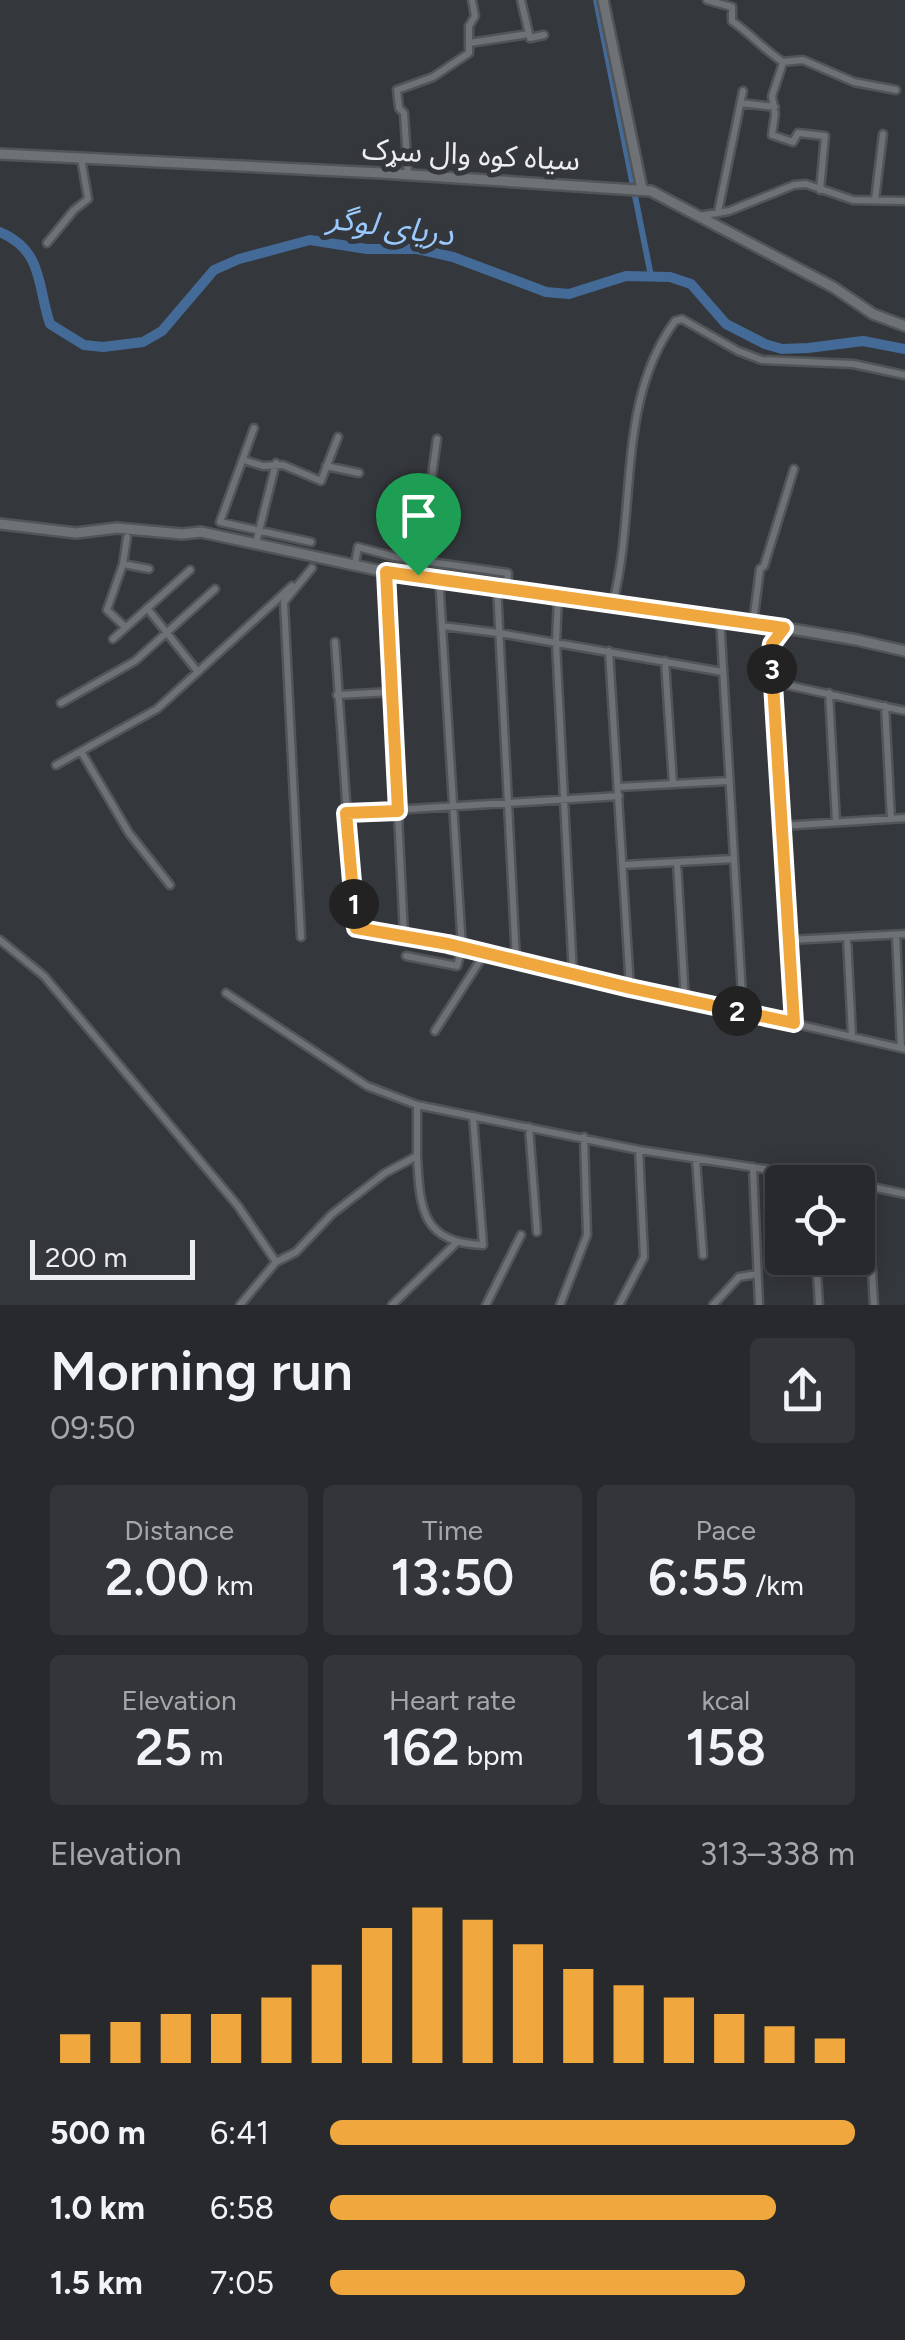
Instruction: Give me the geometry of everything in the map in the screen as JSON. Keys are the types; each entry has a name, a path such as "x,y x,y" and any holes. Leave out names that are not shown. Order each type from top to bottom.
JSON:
{"street":[{"path":"408,176 404,114 399,108 398,90 449,68 470,52 469,26 475,16 472,0"},
{"path":"521,0 530,38 544,35"},
{"path":"602,0 638,190"},
{"path":"706,0 732,6 732,21 753,35 760,48 783,62 803,60 860,84 896,90"},
{"path":"469,43 529,34"},
{"path":"783,62 772,96 772,135 793,142 798,133 825,136 820,190"},
{"path":"718,212 743,92"},
{"path":"740,103 774,107"},
{"path":"874,200 883,134"},
{"name":"سیاه کوه وال سړک","path":"0,154 638,190 659,194 833,287 873,314 905,326"},
{"path":"47,244 74,210 88,200 81,158"},
{"path":"699,216 806,184 853,200 905,200"},
{"path":"614,597 636,413 646,380 675,321 682,319 762,360 852,364 905,375"},
{"path":"254,428 220,522 312,542"},
{"path":"244,460 262,466 276,464 321,481 338,437"},
{"path":"418,575 437,438"},
{"path":"256,543 276,464"},
{"path":"326,466 359,473"},
{"path":"753,622 760,569 794,469"},
{"path":"0,524 76,534 118,528 201,532 386,572 558,594 614,597 905,651"},
{"path":"126,627 107,610 123,564 127,537"},
{"path":"355,564 358,548 508,573 502,586 499,632 516,961"},
{"path":"302,937 284,602 320,556"},
{"path":"123,564 149,569"},
{"path":"56,765 157,709 312,568"},
{"path":"112,639 190,570"},
{"path":"386,572 404,935"},
{"path":"406,956 458,966 462,948 439,577"},
{"path":"60,703 135,661 215,589"},
{"path":"558,594 556,643 573,975"},
{"path":"147,608 198,672"},
{"path":"720,618 744,1012"},
{"path":"442,626 499,632 723,672"},
{"path":"784,628 772,644 794,1023"},
{"path":"335,642 356,928 404,935 903,1049 900,934 789,940"},
{"path":"609,651 630,988"},
{"path":"665,661 674,784"},
{"path":"773,682 905,711"},
{"path":"337,695 392,692"},
{"path":"829,694 836,822"},
{"path":"885,706 891,819"},
{"path":"82,753 129,833 170,885"},
{"path":"346,813 564,800 674,784 728,781"},
{"path":"781,826 905,818"},
{"path":"624,865 733,859"},
{"path":"677,862 684,1001"},
{"path":"847,937 852,1037"},
{"path":"0,940 44,976 238,1206 276,1262"},
{"path":"434,1032 485,954"},
{"path":"226,993 367,1086 417,1105 639,1150 765,1169"},
{"path":"417,1105 419,1193 427,1219 455,1244 483,1246 473,1116"},
{"path":"530,1127 537,1232"},
{"path":"560,1305 587,1234 584,1138"},
{"path":"619,1305 644,1258 639,1150"},
{"path":"240,1305 276,1262 289,1258 332,1214 366,1186 417,1156"},
{"path":"696,1160 703,1255"},
{"path":"754,1167 759,1305"},
{"path":"875,1188 905,1194"},
{"path":"486,1305 520,1235"},
{"path":"392,1305 455,1244"},
{"path":"713,1305 739,1276 757,1274"},
{"path":"817,1275 819,1305"},
{"path":"872,1275 874,1305"}],"waterway":[{"path":"596,0 651,276"},
{"name":"دریای لوگر","path":"0,232 25,249 32,259 50,324 84,345 143,342 162,331 214,270 239,259 310,240 367,249 417,249 453,257 546,292 569,294 626,276 670,277 691,284 726,324 765,344 782,349 863,341 905,349"}],"route":[{"path":"386,572 418,575 784,628 771,652 794,1023 448,944 356,928 346,813 398,811 386,572"}]}
